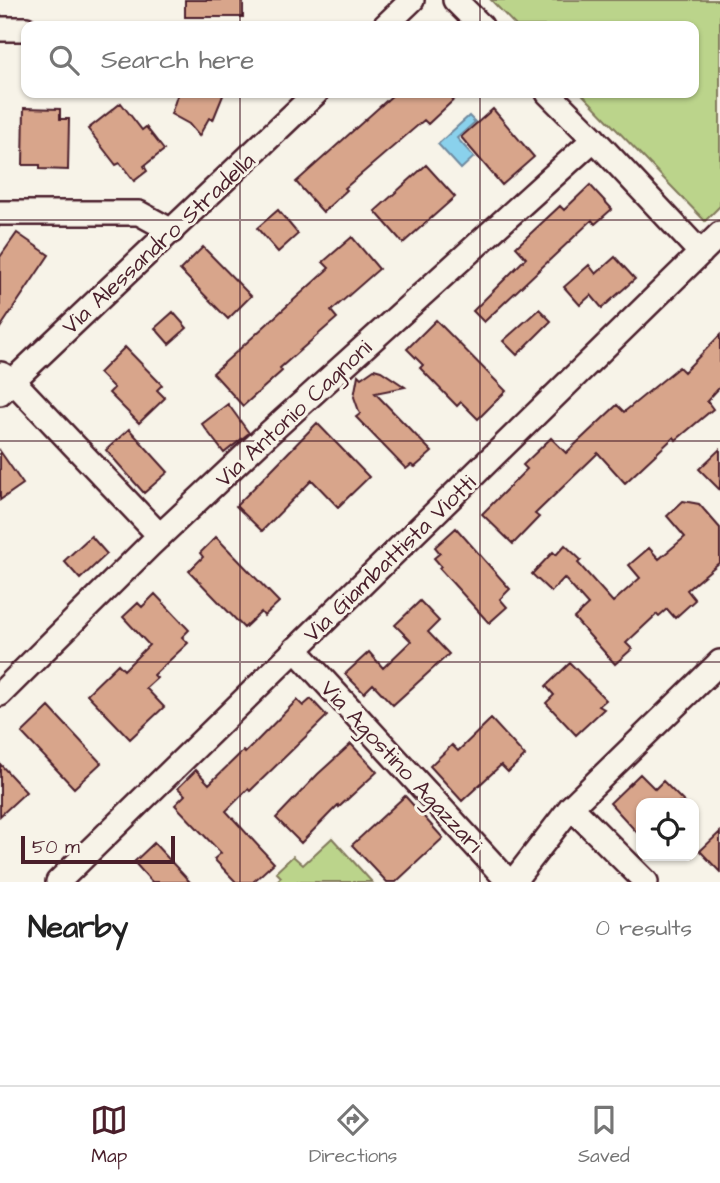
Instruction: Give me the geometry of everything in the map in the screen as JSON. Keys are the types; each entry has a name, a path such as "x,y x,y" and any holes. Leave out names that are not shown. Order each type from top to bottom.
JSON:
{"street":[{"path":"390,21 412,0"},
{"path":"455,0 476,21"},
{"path":"0,29 21,29"},
{"name":"Via Alessandro Stradella","path":"4,382 172,231 311,98"},
{"path":"553,98 701,253"},
{"name":"Via Antonio Cagnoni","path":"0,694 267,435 594,139"},
{"path":"0,213 139,213 172,231"},
{"name":"Via Giambattista Viotti","path":"58,882 720,234"},
{"path":"4,382 160,536"},
{"name":"Via Agostino Agazzari","path":"295,649 511,882"},
{"path":"511,882 571,807 720,662"},
{"path":"571,807 646,882"}],"green space":[{"path":"491,0 720,0 720,206 705,221 586,98 699,98 699,21 511,21"},
{"path":"332,838 372,882 276,882 281,877 276,872 293,856 303,865"}],"water":[{"path":"469,116 475,122 457,138 474,157 461,169 438,144"}],"building":[{"path":"185,0 243,0 243,17 185,17"},
{"path":"176,98 222,98 213,120 209,118 199,136 189,124 171,114"},
{"path":"389,98 456,98 428,124 424,120 345,188 347,190 323,212 296,182"},
{"path":"121,103 142,130 146,127 164,150 144,166 147,171 134,181 120,163 116,165 88,129"},
{"path":"24,108 60,109 60,119 69,119 68,170 23,165"},
{"path":"493,109 534,157 502,185 461,137"},
{"path":"426,165 455,197 403,243 375,211"},
{"path":"590,185 612,209 595,224 592,220 484,322 473,311 526,258 516,247 560,206 564,210"},
{"path":"278,210 298,234 278,252 257,228"},
{"path":"17,233 49,255 0,328 0,257"},
{"path":"352,237 379,269 331,311 337,318 280,368 282,371 243,406 213,373 329,268 323,262"},
{"path":"203,247 251,296 228,319 180,270"},
{"path":"615,257 635,279 602,308 591,295 580,305 564,287 589,265 596,274"},
{"path":"539,309 551,321 517,355 503,341"},
{"path":"173,312 187,328 169,344 155,328"},
{"path":"436,320 506,391 478,419 461,402 457,406 420,368 423,365 407,349"},
{"path":"720,335 720,387 707,401 713,409 676,440 674,437 625,483 598,453 535,514 539,517 513,544 482,514 527,469 523,465 551,438 566,453 617,405 624,412 679,367 684,372"},
{"path":"125,347 162,385 157,390 165,398 139,423 109,393 114,388 99,373"},
{"path":"374,369 405,387 375,393 432,452 415,467 411,465 406,469 356,417 360,414 354,397 358,375 361,378"},
{"path":"228,404 249,433 224,453 202,424"},
{"path":"317,423 369,477 338,507 312,480 262,531 236,506"},
{"path":"129,429 168,472 144,493 106,450"},
{"path":"720,449 720,490 699,469"},
{"path":"0,451 23,484 0,500"},
{"path":"683,501 699,504 720,528 720,562 687,590 695,600 675,618 667,609 659,616 657,614 626,643 632,649 615,664 574,618 588,605 564,578 551,592 532,574 553,552 556,555 565,545 581,560 578,563 613,602 640,578 629,565 649,548 659,559 685,537 667,516"},
{"path":"456,528 510,589 500,599 507,607 489,623 439,568 441,566 434,558 440,553 435,547"},
{"path":"91,536 107,554 80,579 64,561"},
{"path":"216,537 279,602 264,616 261,612 244,628 189,571 203,557 200,553"},
{"path":"155,594 189,630 182,637 188,643 154,675 157,678 146,688 164,707 130,739 87,694 118,664 124,670 149,645 123,617 138,603 142,607"},
{"path":"420,601 439,621 428,632 449,654 393,705 373,684 364,693 345,674 369,652 383,668 411,641 395,625"},
{"path":"570,663 606,700 599,706 604,709 576,735 546,703 554,695 546,686"},
{"path":"311,699 327,716 226,811 274,863 253,882 236,882 214,859 221,853 175,805 185,795 178,788 196,770 209,784 243,751 245,753 297,700 303,706"},
{"path":"49,707 101,763 74,788 22,733"},
{"path":"491,719 525,756 508,772 501,765 462,801 430,766 452,745 458,751"},
{"path":"351,744 377,772 339,807 338,805 301,843 276,818"},
{"path":"0,764 26,792 0,816"},
{"path":"640,774 655,789 663,781 680,798 636,798 636,832 610,803"},
{"path":"405,796 443,838 396,882 387,882 352,845"},
{"path":"720,832 720,872 700,851"},
{"path":"154,843 190,882 152,882 134,862"}]}
